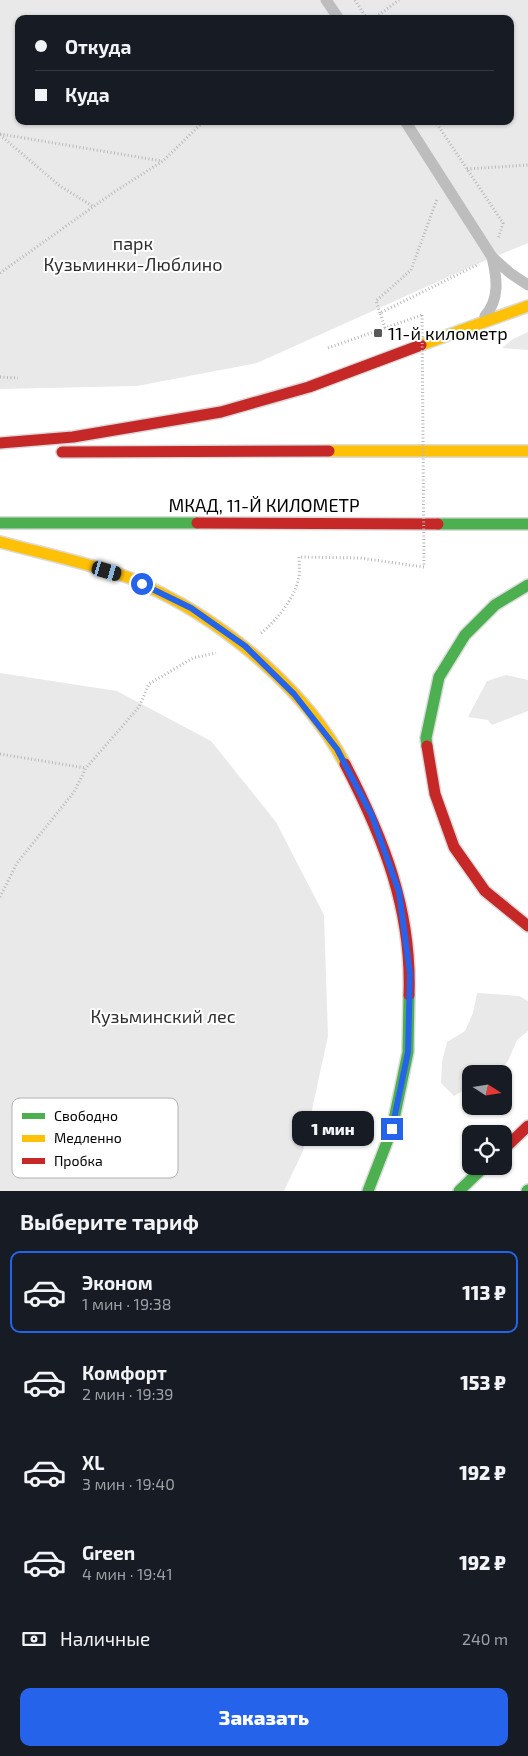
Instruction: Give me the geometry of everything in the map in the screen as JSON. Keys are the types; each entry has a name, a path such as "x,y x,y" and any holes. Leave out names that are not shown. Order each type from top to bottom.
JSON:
{"main road":[{"path":"0,443 73,436 221,412 309,387 528,306"},
{"path":"0,452 528,451"},
{"name":"МКАД, 11-Й КИЛОМЕТР","path":"0,524 528,524"},
{"path":"0,542 126,576 191,608 245,646 294,694 337,749 372,816 399,892 410,974 408,1052 392,1129 368,1191"},
{"path":"528,585 495,604 464,635 439,677 426,738 435,794 454,847 485,891 528,926"},
{"path":"512,1141 528,1126"},
{"path":"459,1191 476,1175"}],"lane":[{"path":"326,0 336,15"},
{"path":"408,125 492,257 510,273 528,285"},
{"path":"478,324 491,309 496,294 496,276 492,257"}],"path":[{"path":"355,0 364,15"},
{"path":"378,15 400,0"},
{"path":"0,273 163,161 200,125"},
{"path":"380,312 492,257 503,223 438,125"},
{"path":"0,134 163,161"},
{"path":"0,134 60,186 94,208"},
{"path":"467,169 528,165"},
{"path":"385,328 376,302 411,270 444,182"},
{"path":"245,646 273,623 287,603 299,578 299,556 360,558 424,567 422,315 328,348"},
{"path":"0,377 18,378"},
{"path":"0,897 17,863 74,792 86,768 139,707 149,684 193,658 219,652"},
{"path":"0,754 86,768"}],"green space":[{"name":"парк Кузьминки-Люблино","path":"0,0 528,0 528,243 257,363 137,386 0,389"},
{"path":"528,332 528,350 502,348 513,339"},
{"name":"Кузьминский лес","path":"0,673 117,691 211,741 276,822 324,915 328,1036 303,1151 284,1191 0,1191"},
{"path":"506,675 528,680 528,711 492,725 488,720 468,717 487,681"},
{"path":"477,993 519,996 528,1001 528,1031 517,1040 505,1065 462,1065 462,1091 454,1096 441,1083 442,1062 447,1042 465,1031 473,1013"}],"traffic: fast":[{"path":"0,523 197,523"},
{"path":"438,524 528,524"},
{"path":"427,746 426,738 439,677 465,635 495,605 528,585"},
{"path":"368,1191 392,1129 408,1052 409,995"},
{"path":"459,1191 476,1175"}],"traffic: slow":[{"path":"421,345 528,306"},
{"path":"329,451 528,451"},
{"path":"0,542 128,577 186,606 239,643 288,687 329,737 345,764"}],"traffic: jam":[{"path":"0,443 73,437 221,412 309,387 421,345"},
{"path":"62,452 329,451"},
{"path":"197,523 438,524"},
{"path":"427,746 435,794 454,847 485,891 528,926"},
{"path":"345,764 372,820 393,876 406,934 409,964 409,995"},
{"path":"512,1141 528,1126"}],"place":[{"name":"11-й километр","path":"378,333"}],"route":[{"path":"142,584 191,608 245,646 294,694 337,749 372,816 399,892 410,974 408,1052 392,1129"}]}
